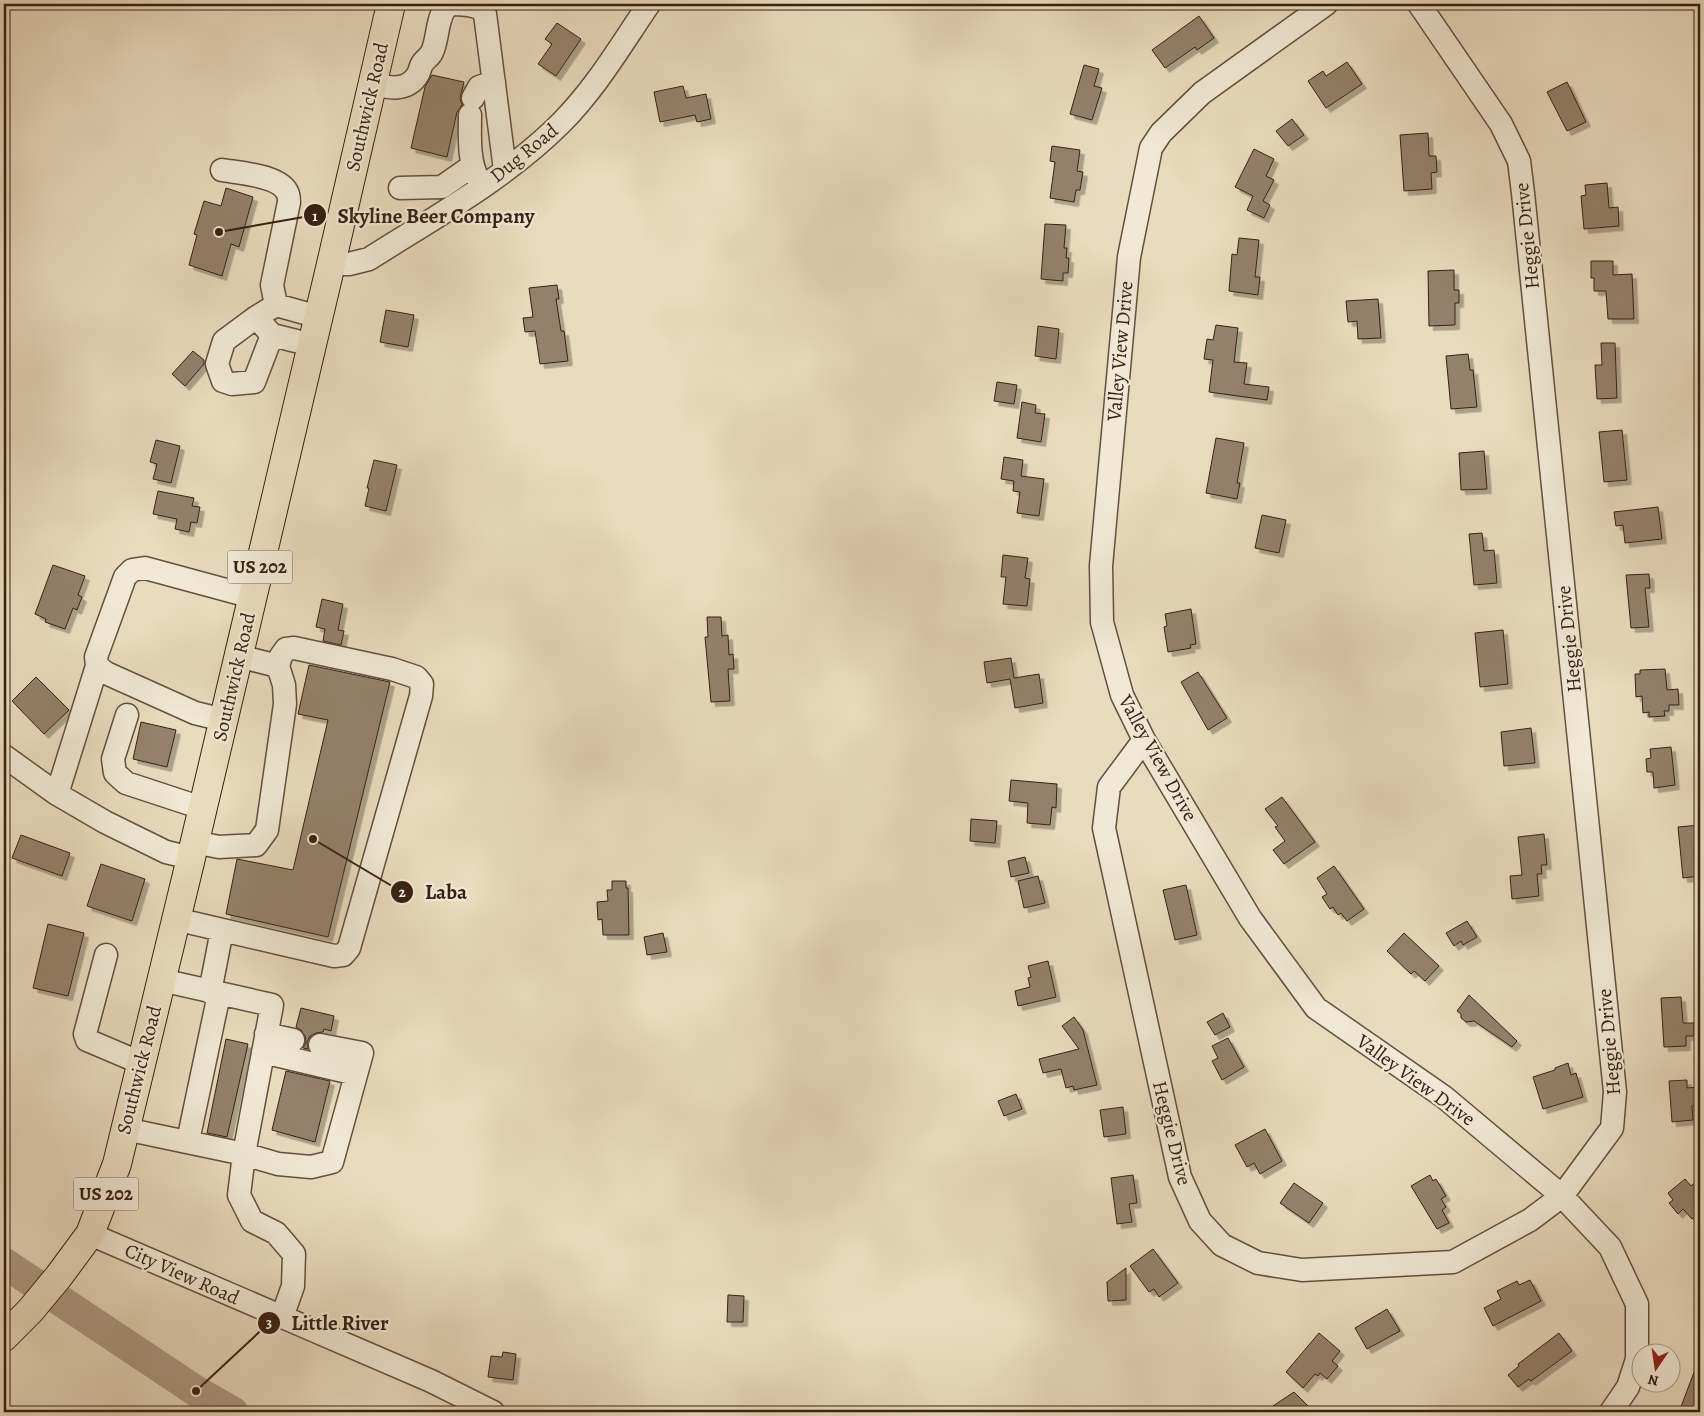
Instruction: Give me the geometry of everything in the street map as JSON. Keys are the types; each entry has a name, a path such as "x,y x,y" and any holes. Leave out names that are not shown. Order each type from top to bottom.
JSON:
{"highway":[{"name":"Southwick Road","path":"82,1244 117,1164 332,264 391,4"},
{"name":"US 202","path":"4,1337 30,1312 82,1244"}],"street":[{"path":"373,84 396,88 414,80 424,62 432,53 446,6 453,4 476,6 484,12 505,170"},
{"name":"Dug Road","path":"332,264 348,264 369,259 482,187 526,155 546,138 600,78 648,4"},
{"name":"Valley View Drive","path":"1326,4 1202,93 1161,133 1151,148 1129,257 1101,566 1102,622 1122,695 1144,740 1250,918 1316,1008 1444,1097 1562,1196 1610,1247 1636,1304 1637,1360 1628,1386 1611,1412"},
{"name":"Heggie Drive","path":"1144,740 1110,787 1104,828 1180,1177 1200,1221 1216,1239 1222,1245 1258,1263 1302,1270 1452,1262 1530,1220 1562,1196 1612,1128 1616,1092 1522,185 1519,161 1501,124 1420,4"},
{"path":"482,187 472,166 471,107 479,88 494,82"},
{"path":"400,188 442,187 472,166"},
{"path":"222,170 259,176 279,184 288,193 289,202 272,285 276,305"},
{"path":"272,335 254,382 232,384 223,381 217,364 224,341 255,318 276,305 319,317"},
{"path":"255,318 272,335 312,345"},
{"path":"57,794 97,666 96,657 125,577 132,570 145,568 252,597"},
{"path":"4,756 57,794 105,822 166,852 219,846 256,845 267,830 285,704 284,685 278,666 281,656 286,649 294,648 392,669 416,678 422,684 421,696 348,948 343,955 334,956 175,919"},
{"path":"238,656 278,666"},
{"path":"97,666 106,673 196,713 224,720"},
{"path":"127,715 113,759 115,773 126,783 202,808"},
{"path":"188,1141 215,993 222,930"},
{"path":"106,955 84,1034 87,1040 141,1064"},
{"path":"161,980 272,1005 244,1154 239,1195 252,1221 276,1233 294,1254 293,1286 282,1317"},
{"path":"264,1043 293,1040"},
{"path":"264,1043 359,1064"},
{"path":"320,1045 359,1064"},
{"path":"125,1129 188,1141 278,1164 311,1167 332,1162 359,1064"},
{"name":"City View Road","path":"82,1244 282,1317 431,1381 493,1412"}],"building":[{"path":"1199,16 1214,38 1197,50 1195,47 1165,68 1152,50"},
{"path":"557,23 581,39 556,76 538,64 552,44 545,39"},
{"path":"1347,62 1362,84 1326,108 1308,81 1323,71 1326,76"},
{"path":"1084,65 1099,69 1094,86 1102,88 1092,120 1070,114"},
{"path":"432,75 464,82 460,98 462,105 457,112 447,157 411,148 425,87"},
{"path":"1567,82 1586,122 1567,131 1547,92"},
{"path":"683,86 686,98 706,94 711,119 697,122 695,115 660,122 654,92"},
{"path":"1292,119 1304,135 1288,146 1276,131"},
{"path":"1428,133 1429,156 1436,156 1437,172 1431,173 1432,189 1404,191 1400,135"},
{"path":"1052,146 1080,150 1077,171 1083,172 1080,190 1076,190 1074,202 1050,198 1055,162 1050,161"},
{"path":"1254,149 1274,159 1266,176 1274,180 1263,201 1270,205 1264,218 1247,210 1253,196 1235,187"},
{"path":"1607,183 1609,208 1618,207 1619,226 1584,229 1581,196 1586,195 1585,185"},
{"path":"226,188 253,197 239,247 231,244 222,276 189,265 197,235 194,234 204,201 221,206"},
{"path":"1045,224 1066,225 1064,248 1067,248 1066,258 1069,258 1068,273 1063,273 1063,281 1041,279"},
{"path":"1239,238 1259,240 1255,277 1260,277 1258,295 1229,291 1232,254 1237,255"},
{"path":"1591,261 1613,261 1613,275 1632,274 1634,319 1608,319 1606,291 1594,291 1594,278 1591,278"},
{"path":"1454,270 1454,290 1459,290 1459,303 1455,303 1455,325 1429,326 1428,271"},
{"path":"557,285 559,299 556,299 561,331 564,331 568,361 540,364 535,331 525,332 523,318 533,317 529,288"},
{"path":"1378,299 1381,338 1358,339 1357,321 1348,322 1346,301"},
{"path":"386,310 414,315 408,347 380,342"},
{"path":"1216,325 1238,328 1234,362 1247,363 1244,384 1269,387 1267,400 1209,392 1213,360 1204,359 1207,339 1213,340"},
{"path":"1038,326 1059,329 1056,359 1035,356"},
{"path":"1601,343 1615,343 1617,398 1597,399 1595,365 1602,365"},
{"path":"193,351 204,360 204,364 185,386 172,374"},
{"path":"1468,354 1470,370 1473,370 1477,407 1451,409 1446,356"},
{"path":"997,382 1017,385 1014,404 994,401"},
{"path":"1022,402 1036,405 1035,413 1045,414 1041,442 1017,438"},
{"path":"1622,430 1627,480 1604,482 1599,432"},
{"path":"1216,438 1244,443 1237,483 1240,483 1237,499 1206,493"},
{"path":"156,440 180,446 171,483 153,479 157,464 150,462"},
{"path":"1484,451 1487,489 1461,490 1459,453"},
{"path":"1004,457 1023,460 1021,476 1044,479 1039,516 1017,513 1020,492 1013,491 1014,481 1001,479"},
{"path":"374,460 397,465 386,511 365,506"},
{"path":"158,491 194,498 192,506 200,507 197,523 191,522 189,532 175,529 177,519 153,514"},
{"path":"1658,507 1662,539 1625,543 1623,525 1616,526 1614,512"},
{"path":"1262,515 1286,520 1279,553 1255,548"},
{"path":"1482,533 1484,551 1494,550 1497,583 1474,585 1469,534"},
{"path":"1003,555 1028,558 1025,578 1030,579 1027,606 1003,604 1006,577 1001,577"},
{"path":"53,565 85,576 78,595 82,597 77,610 73,608 65,629 45,622 46,619 35,614"},
{"path":"1649,574 1650,588 1645,588 1649,627 1631,628 1626,575"},
{"path":"322,599 343,604 338,630 344,631 341,645 323,641 325,629 316,627"},
{"path":"1191,609 1196,644 1190,645 1191,648 1168,652 1164,627 1167,626 1165,614"},
{"path":"707,617 721,617 722,636 728,635 729,655 733,654 734,669 728,669 730,701 711,702 705,637 708,637"},
{"path":"1503,630 1508,684 1480,687 1475,633"},
{"path":"1011,658 1014,678 1039,674 1043,703 1015,708 1010,679 987,683 984,662"},
{"path":"309,665 390,682 328,937 226,914 237,859 293,870 328,720 298,714"},
{"path":"1665,669 1667,690 1678,689 1679,705 1669,705 1669,711 1664,711 1665,716 1649,717 1649,712 1643,713 1642,696 1636,697 1635,674 1640,674 1640,670"},
{"path":"1198,672 1227,718 1208,730 1181,682"},
{"path":"36,677 69,710 44,734 12,701"},
{"path":"141,722 176,730 167,767 133,759"},
{"path":"1531,728 1535,763 1504,766 1501,732"},
{"path":"1671,747 1675,785 1654,788 1653,772 1647,772 1646,759 1651,758 1650,749"},
{"path":"1011,780 1057,784 1056,808 1052,807 1050,825 1027,823 1028,803 1009,801"},
{"path":"1282,797 1315,842 1284,864 1273,850 1285,841 1275,827 1278,826 1265,809"},
{"path":"971,819 997,821 995,843 970,841"},
{"path":"1700,825 1700,876 1683,878 1678,827"},
{"path":"1544,834 1547,865 1541,865 1542,874 1537,874 1539,896 1512,899 1510,876 1522,875 1518,837"},
{"path":"21,835 70,853 62,876 12,858"},
{"path":"1025,857 1029,873 1011,877 1008,861"},
{"path":"101,864 145,879 132,921 87,906"},
{"path":"1334,866 1364,909 1347,921 1341,913 1338,915 1333,907 1330,909 1322,897 1327,894 1317,878"},
{"path":"1038,876 1045,903 1024,908 1018,881"},
{"path":"612,881 626,881 626,888 628,888 629,935 603,935 602,919 598,920 597,902 608,901 607,890 612,890"},
{"path":"1186,885 1197,935 1175,940 1163,890"},
{"path":"1467,921 1477,937 1463,945 1461,941 1454,946 1446,933"},
{"path":"48,924 84,933 68,996 33,988"},
{"path":"663,933 667,952 647,955 644,937"},
{"path":"1404,933 1439,966 1425,981 1414,971 1411,974 1387,951"},
{"path":"1048,961 1056,997 1018,1006 1015,991 1030,987 1028,978 1031,977 1028,966"},
{"path":"1469,995 1517,1041 1512,1047 1474,1021 1466,1022 1461,1018 1461,1014 1457,1011"},
{"path":"1681,997 1683,1023 1694,1023 1694,1036 1686,1036 1686,1046 1664,1047 1661,998"},
{"path":"301,1008 334,1016 331,1031 324,1029 323,1032 310,1036 307,1042 308,1049 303,1048 306,1042 305,1036 296,1027"},
{"path":"1223,1013 1230,1027 1215,1035 1207,1022"},
{"path":"1074,1017 1083,1030 1097,1085 1074,1090 1073,1086 1066,1088 1061,1069 1043,1073 1039,1059 1079,1049 1062,1026"},
{"path":"1228,1038 1244,1067 1222,1080 1212,1061 1218,1058 1212,1046"},
{"path":"226,1039 248,1044 227,1137 207,1133"},
{"path":"1568,1063 1571,1075 1576,1073 1583,1097 1543,1109 1533,1077 1555,1070 1555,1068"},
{"path":"286,1071 330,1081 315,1142 272,1130"},
{"path":"1687,1080 1687,1088 1699,1087 1700,1105 1692,1106 1693,1120 1672,1122 1669,1081"},
{"path":"1016,1094 1022,1109 1004,1116 998,1101"},
{"path":"1123,1107 1126,1134 1104,1137 1100,1110"},
{"path":"1265,1129 1282,1161 1260,1174 1254,1163 1247,1167 1235,1145"},
{"path":"1133,1175 1137,1203 1129,1204 1132,1222 1117,1224 1111,1178"},
{"path":"1430,1175 1433,1181 1436,1179 1446,1196 1441,1199 1446,1207 1442,1210 1449,1223 1437,1229 1411,1186"},
{"path":"1700,1178 1700,1212 1692,1219 1683,1209 1678,1214 1669,1203 1673,1200 1668,1193 1685,1179 1691,1186"},
{"path":"1294,1183 1323,1203 1309,1223 1280,1203"},
{"path":"1153,1249 1178,1283 1159,1297 1154,1289 1149,1292 1130,1266"},
{"path":"1126,1268 1126,1300 1108,1301 1107,1282"},
{"path":"1530,1280 1541,1301 1493,1326 1484,1308 1501,1299 1497,1291 1517,1281 1519,1285"},
{"path":"728,1295 744,1296 743,1322 727,1322"},
{"path":"1387,1309 1400,1331 1367,1349 1355,1328"},
{"path":"1319,1333 1340,1351 1332,1361 1338,1366 1327,1379 1320,1373 1318,1376 1315,1374 1303,1388 1286,1372"},
{"path":"1559,1333 1572,1351 1531,1381 1529,1379 1518,1387 1508,1375 1519,1366 1518,1364"},
{"path":"503,1352 516,1354 513,1380 488,1377 491,1356 502,1357"},
{"path":"1699,1359 1700,1412 1679,1412"},
{"path":"1294,1392 1314,1412 1264,1412"}],"waterway":[{"path":"4,1263 196,1391 233,1412"}],"place":[{"name":"Skyline Beer Company","path":"219,232"},
{"name":"Laba","path":"313,839"},
{"name":"Little River","path":"196,1391"}]}
